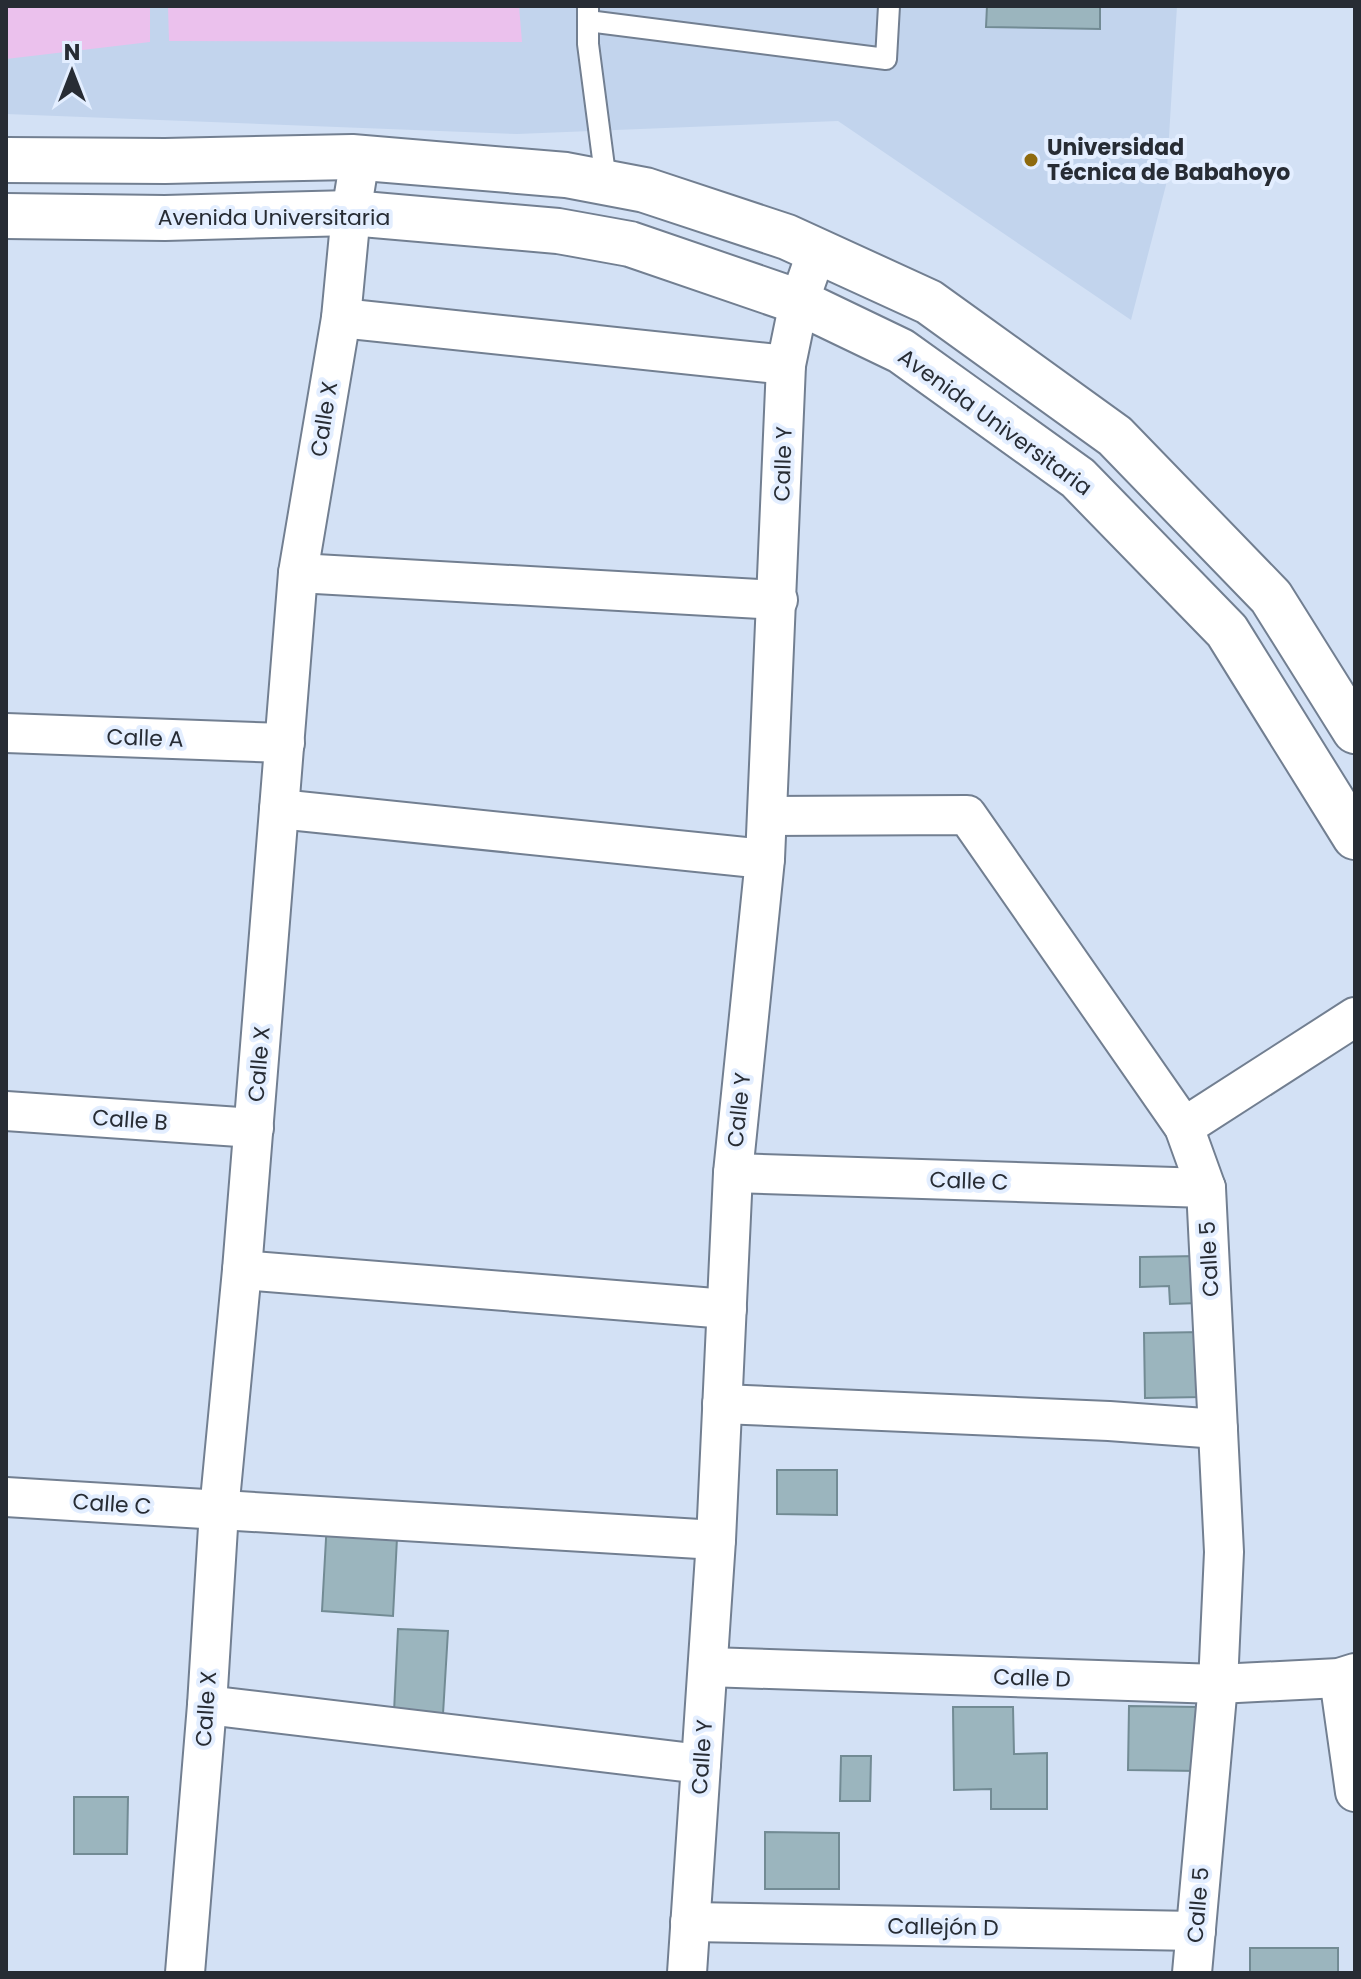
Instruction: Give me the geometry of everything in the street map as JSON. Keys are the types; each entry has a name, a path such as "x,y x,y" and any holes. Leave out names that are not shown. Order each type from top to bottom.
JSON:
{"highway":[{"path":"6,160 360,158 566,175 645,190 787,237 929,302 1115,436 1271,597 1355,731"},
{"name":"Avenida Universitaria","path":"6,216 165,218 351,213 558,231 630,244 799,302 901,351 1078,478 1227,631 1355,837"}],"street":[{"name":"Calle X","path":"185,1973 219,1511 254,1128 298,573 341,318 351,213 360,158"},
{"name":"Calle Y","path":"687,1973 716,1540 733,1173 765,859 786,365 799,302 817,251"},
{"path":"341,318 786,365"},
{"path":"298,573 778,600"},
{"name":"Calle A","path":"6,733 285,743"},
{"path":"279,809 765,859"},
{"name":"Calle 5","path":"767,816 967,815 1184,1127 1206,1188 1224,1552 1218,1684 1192,1973"},
{"path":"1184,1127 1355,1017"},
{"name":"Calle B","path":"6,1111 254,1128"},
{"name":"Calle C","path":"733,1173 1206,1188"},
{"path":"242,1270 727,1309"},
{"path":"722,1404 1109,1421 1218,1429"},
{"name":"Calle C","path":"6,1497 716,1540"},
{"name":"Calle D","path":"708,1667 1218,1684 1347,1676"},
{"path":"1347,1676 1355,1792"},
{"path":"207,1705 701,1764"},
{"name":"Callejón D","path":"690,1922 1196,1931"}],"lane":[{"path":"606,182 588,44 588,14 886,59 889,6"}],"shaded area":[{"name":"Universidad Técnica de Babahoyo","path":"6,6 1177,6 1166,185 1131,320 838,121 517,134 6,114"},
{"path":"6,6 150,6 150,42 6,59"},
{"path":"168,6 519,6 522,42 169,41"}],"building":[{"path":"987,6 1100,6 1100,29 986,27"},
{"path":"1198,1256 1199,1303 1170,1304 1169,1286 1140,1287 1140,1257"},
{"path":"1202,1332 1203,1397 1145,1398 1144,1333"},
{"path":"777,1470 837,1470 837,1515 777,1514"},
{"path":"327,1521 397,1538 393,1616 322,1611"},
{"path":"398,1629 448,1631 443,1714 394,1712"},
{"path":"1129,1706 1199,1707 1198,1771 1128,1770"},
{"path":"953,1707 1013,1707 1014,1754 1047,1753 1047,1809 991,1809 991,1789 954,1790"},
{"path":"841,1756 871,1756 870,1801 840,1801"},
{"path":"74,1797 128,1797 127,1854 74,1854"},
{"path":"765,1832 839,1833 839,1889 765,1889"},
{"path":"1250,1948 1338,1948 1338,1973 1250,1973"}],"place":[{"name":"Universidad Técnica de Babahoyo","path":"1031,160"}]}
